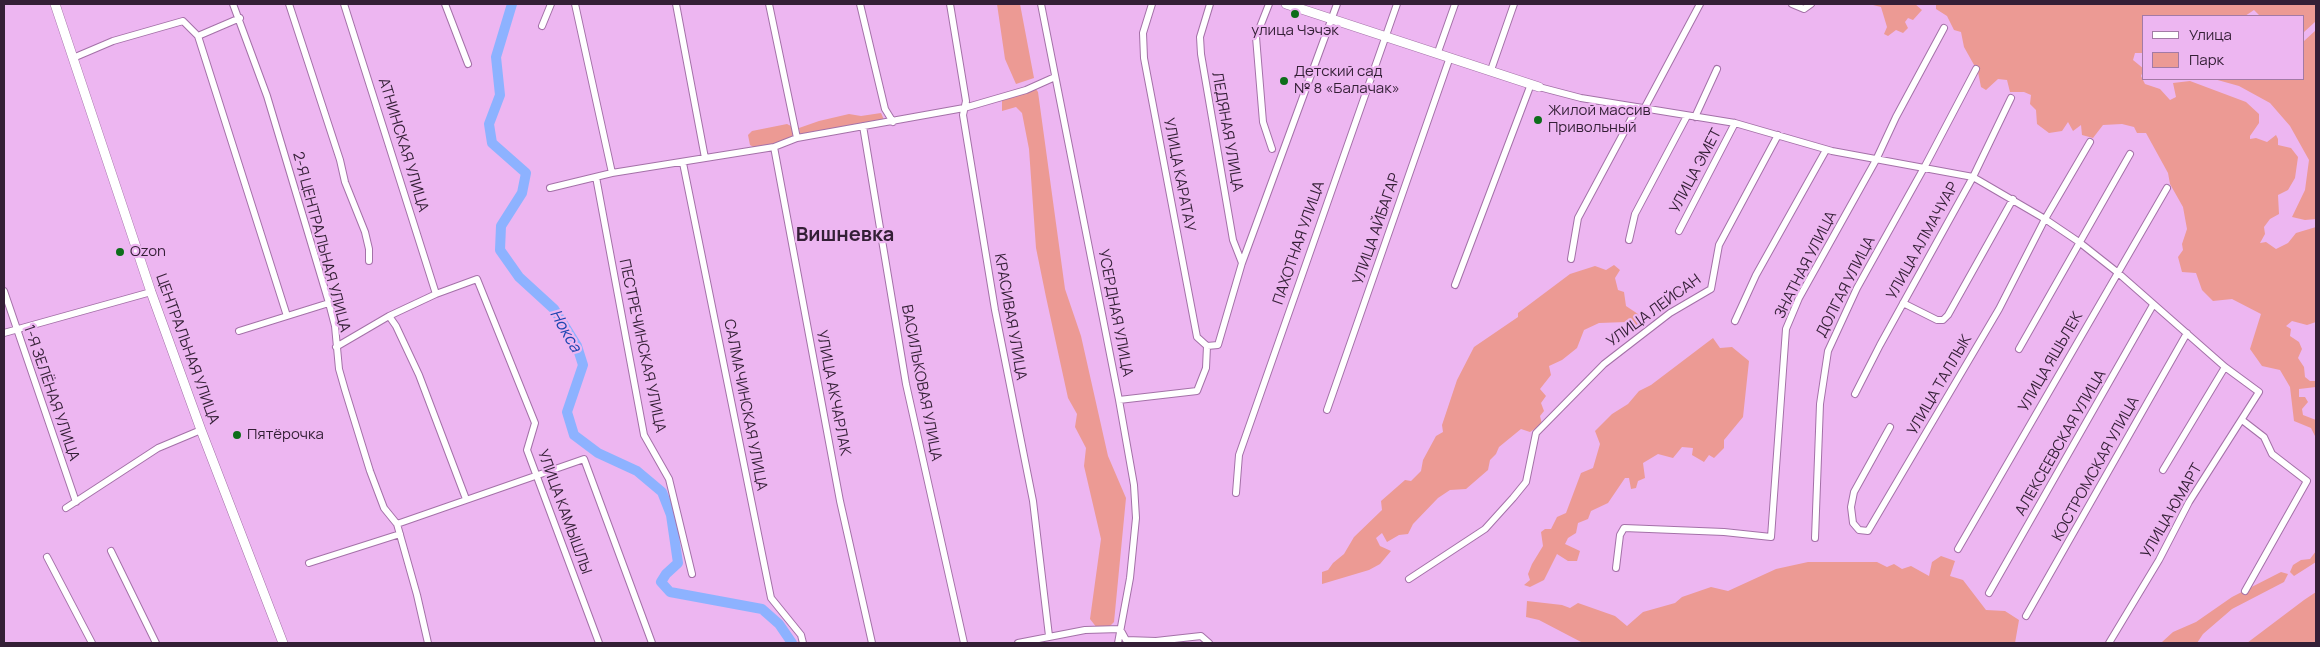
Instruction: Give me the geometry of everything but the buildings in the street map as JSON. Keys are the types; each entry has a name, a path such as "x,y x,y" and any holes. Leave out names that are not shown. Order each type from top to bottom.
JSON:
{"street":[{"name":"ЦЕНТРАЛЬНАЯ УЛИЦА","path":"55,4 151,292 201,430 283,643"},
{"name":"2-Я ЦЕНТРАЛЬНАЯ УЛИЦА","path":"234,4 267,96 335,326 339,369 370,472 384,508 397,524 417,594 428,643"},
{"path":"289,4 340,160 345,182 369,248 369,261"},
{"name":"АТНИНСКАЯ УЛИЦА","path":"344,4 436,294"},
{"path":"445,4 468,64"},
{"path":"542,26 550,4"},
{"path":"575,4 612,173"},
{"path":"676,4 706,158"},
{"path":"769,4 797,138"},
{"path":"860,4 885,109 893,122"},
{"name":"КРАСИВАЯ УЛИЦА","path":"950,4 966,101 963,115 995,310 1033,501 1049,636"},
{"name":"УСЕРДНАЯ УЛИЦА","path":"1040,4 1119,400 1136,502 1130,578 1118,643"},
{"name":"УЛИЦА КАРАТАУ","path":"1152,4 1143,32 1144,58 1197,337 1207,346"},
{"name":"ЛЕДЯНАЯ УЛИЦА","path":"1210,4 1200,37 1201,54 1233,240 1242,263"},
{"path":"1269,4 1256,37 1263,122 1272,149"},
{"path":"1286,4 1331,20 1581,98 1735,123 1826,150 1876,160 1925,166 1973,177 2013,199 2078,242 2117,272 2225,367 2163,470"},
{"path":"1119,400 1197,392 1206,368 1207,346 1218,345 1242,263 1337,4"},
{"name":"ПАХОТНАЯ УЛИЦА","path":"1236,493 1239,455 1397,4"},
{"path":"1438,52 1455,4"},
{"path":"1491,70 1514,4"},
{"path":"1644,109 1700,4"},
{"path":"1792,4 1804,8 1811,4"},
{"path":"198,36 240,18"},
{"path":"74,58 113,41 183,21 198,36 287,316"},
{"name":"ЗНАТНАЯ УЛИЦА","path":"1616,568 1620,536 1624,528 1724,532 1771,537 1786,328 1799,298 1876,160 1896,117 1944,28"},
{"name":"УЛИЦА АЙБАГАР","path":"1327,410 1450,57"},
{"path":"1629,240 1635,214 1717,69"},
{"name":"ДОЛГАЯ УЛИЦА","path":"1815,538 1820,404 1828,351 1857,288 1925,166 1976,69"},
{"path":"550,188 612,173 774,147 797,138 964,108 1026,90 1055,77"},
{"path":"1455,285 1535,85"},
{"name":"УЛИЦА АЛМАЧУАР","path":"1854,394 1973,177 2011,98"},
{"path":"1571,259 1578,218 1636,108"},
{"name":"УЛИЦА ЭМЕТ","path":"1679,231 1735,123"},
{"name":"ВАСИЛЬКОВАЯ УЛИЦА","path":"863,126 906,384 964,643"},
{"name":"УЛИЦА ЛЕЙСАН","path":"1409,579 1485,529 1526,482 1536,433 1604,364 1663,318 1711,289 1719,245 1778,135"},
{"name":"УЛИЦА ТАЛЛЫК","path":"1890,427 1854,492 1851,507 1853,523 1858,530 1868,531 1999,309 2045,219 2090,142"},
{"name":"УЛИЦА АКЧАРЛАК","path":"774,147 840,501 872,643"},
{"path":"1735,320 1756,276 1826,150"},
{"path":"2019,349 2078,242 2130,154"},
{"name":"САЛМАЧИНСКАЯ УЛИЦА","path":"684,162 771,598 800,636 803,643"},
{"name":"ПЕСТРЕЧИНСКАЯ УЛИЦА","path":"596,177 644,434 669,479 692,574"},
{"name":"УЛИЦА ЯШЬЛЕК","path":"1958,549 2167,188"},
{"path":"1903,303 1937,320 1943,320 1948,315 2013,199"},
{"name":"УЛИЦА КАМЫШЛЫ","path":"436,294 477,279 536,423 527,450 599,643"},
{"name":"1-Я ЗЕЛЁНАЯ УЛИЦА","path":"4,291 16,331 76,502"},
{"path":"4,333 151,292"},
{"path":"336,347 389,316 436,294"},
{"path":"238,331 328,303"},
{"name":"АЛЕКСЕЕВСКАЯ УЛИЦА","path":"1990,593 2153,305"},
{"path":"389,316 396,326 419,375 466,499"},
{"name":"КОСТРОМСКАЯ УЛИЦА","path":"2026,616 2187,333"},
{"name":"УЛИЦА ЮМАРТ","path":"2109,643 2159,560 2189,502 2259,392 2225,367"},
{"path":"2242,420 2264,437 2272,454 2308,481 2245,591"},
{"path":"66,508 158,448 201,430"},
{"path":"397,524 584,459 652,643"},
{"path":"309,562 400,534"},
{"path":"111,551 156,643"},
{"path":"47,557 92,643"},
{"path":"1018,643 1085,630 1120,629 1126,640 1156,640 1201,636 1209,643"}],"green space":[{"path":"997,4 1020,4 1034,78 1016,84 1005,59"},
{"path":"1869,4 1915,4 1922,10 1913,20 1908,18 1905,22 1908,28 1903,33 1896,30 1888,36 1884,34 1887,27 1881,7"},
{"path":"1936,4 2316,4 2315,22 2305,31 2305,15 2259,15 2254,10 2246,15 2142,15 2142,53 2135,53 2133,60 2142,67 2141,76 2145,84 2160,89 2170,100 2176,97 2173,83 2190,81 2246,102 2259,114 2259,123 2250,139 2256,138 2267,142 2276,135 2278,145 2291,148 2298,157 2295,178 2288,190 2278,195 2279,214 2270,219 2264,227 2265,234 2260,243 2266,242 2276,249 2288,243 2296,233 2316,227 2316,322 2307,325 2292,321 2286,326 2291,329 2290,336 2299,342 2302,349 2298,358 2304,367 2305,377 2310,381 2316,381 2316,387 2299,389 2299,397 2305,397 2308,402 2302,409 2303,415 2316,420 2316,438 2311,428 2294,421 2290,387 2280,370 2262,366 2250,349 2261,314 2232,299 2213,301 2202,290 2196,273 2182,272 2178,257 2183,250 2182,244 2187,229 2183,207 2170,184 2168,173 2146,133 2137,133 2134,127 2122,124 2103,125 2093,138 2082,135 2081,125 2073,131 2068,122 2062,131 2049,133 2037,124 2036,110 2030,104 2031,95 2024,92 2010,92 2007,80 1998,79 1986,90 1981,87 1978,72 1964,47 1961,32 1954,30 1947,16 1936,9"},
{"path":"2316,30 2316,219 2305,220 2292,217 2305,190 2309,160 2290,126 2270,103 2239,86 2218,80 2305,80 2305,40"},
{"path":"1033,85 1038,92 1065,289 1081,336 1108,456 1126,498 1114,622 1107,629 1097,628 1090,619 1101,539 1084,466 1086,448 1075,427 1077,414 1068,398 1036,248 1029,149 1022,113 1016,107 1002,111 1002,100"},
{"path":"881,113 885,122 807,139 800,133 799,128 819,121 849,114 861,116"},
{"path":"787,124 793,127 794,136 790,141 755,148 750,145 748,135 752,131"},
{"path":"1614,265 1620,270 1615,278 1618,290 1624,292 1626,306 1638,314 1642,323 1631,330 1626,322 1599,323 1584,330 1577,348 1562,360 1549,366 1551,375 1540,389 1546,396 1541,403 1544,411 1540,416 1542,424 1530,432 1521,429 1499,447 1496,454 1490,460 1488,470 1466,489 1450,490 1438,498 1413,524 1408,534 1399,535 1387,542 1382,533 1376,538 1380,546 1391,551 1380,564 1369,570 1322,584 1322,572 1328,570 1344,554 1354,537 1382,510 1381,501 1405,480 1411,481 1421,471 1423,460 1436,436 1443,432 1442,425 1457,380 1474,347 1518,317 1518,313 1570,274 1595,266 1606,270"},
{"path":"1713,338 1720,348 1732,347 1749,361 1743,417 1724,440 1724,448 1714,458 1709,455 1704,462 1692,455 1693,448 1682,447 1673,458 1658,454 1643,463 1645,478 1638,481 1636,488 1631,489 1629,478 1625,478 1608,503 1591,511 1588,519 1578,523 1576,533 1568,538 1565,544 1580,551 1577,561 1568,561 1557,554 1544,580 1530,587 1524,585 1530,580 1528,574 1543,546 1541,532 1545,529 1551,529 1557,517 1566,513 1581,473 1593,468 1600,444 1595,431 1612,414 1628,404 1639,391 1651,385"},
{"path":"2316,551 2316,562 2294,576 2290,572 2293,565 2301,560 2310,559"},
{"path":"1941,556 1955,561 1950,576 1963,580 1986,610 2005,611 2019,620 2015,643 1583,643 1539,620 1526,617 1527,601 1562,605 1570,608 1578,603 1615,616 1627,626 1643,612 1675,603 1682,597 1711,587 1728,591 1776,569 1808,562 1877,562 1887,567 1894,564 1902,569 1911,566 1929,576 1932,562"},
{"path":"2281,572 2288,574 2284,582 2232,609 2203,634 2197,643 2143,643 2162,642 2173,632 2196,622 2232,597"},
{"path":"2316,592 2316,643 2247,643 2304,600"}],"waterway":[{"name":"Нокса","path":"512,4 496,57 500,95 489,124 492,143 526,173 522,193 501,226 500,250 519,277 554,309 577,346 583,365 567,412 574,435 598,453 637,471 662,492 671,515 678,563 666,574 661,582 670,592 762,609 779,624 792,643"}],"place":[{"name":"улица Чэчэк","path":"1295,14"},
{"name":"Детский сад № 8 «Балачак»","path":"1284,81"},
{"name":"Жилой массив Привольный","path":"1538,120"},
{"name":"Ozon","path":"120,252"},
{"name":"Пятёрочка","path":"237,435"}],"district":[{"name":"Вишневка","path":"845,235"}]}
